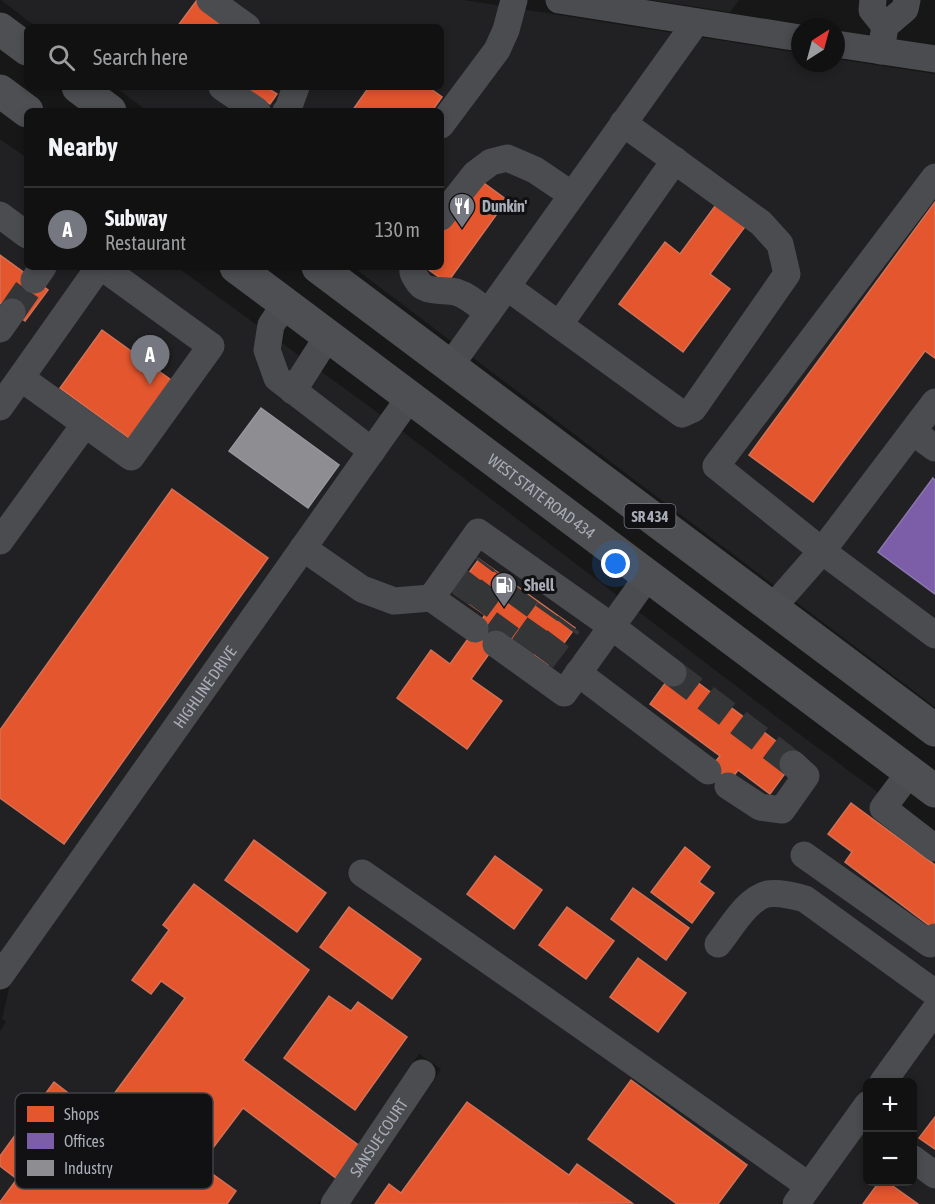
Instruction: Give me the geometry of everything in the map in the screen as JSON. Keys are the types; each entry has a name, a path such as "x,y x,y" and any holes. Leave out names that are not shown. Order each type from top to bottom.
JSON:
{"main road":[{"path":"82,90 106,108"},
{"path":"0,91 24,109"},
{"name":"WEST STATE ROAD 434","path":"240,270 922,781"},
{"name":"SR 434","path":"327,270 450,366 935,730"}],"street":[{"path":"210,0 243,24"},
{"path":"444,121 497,50 506,30 514,0"},
{"path":"559,0 791,37"},
{"path":"873,0 872,10 883,38"},
{"path":"883,38 905,9 907,0"},
{"path":"450,366 696,22"},
{"path":"845,43 883,38 935,59"},
{"path":"226,90 252,108"},
{"path":"288,108 295,90"},
{"path":"507,287 682,414 693,409 787,274 780,244 761,223 623,123"},
{"path":"444,213 475,174 491,162 507,158 536,170 572,195"},
{"path":"560,325 675,160"},
{"path":"935,177 716,466 935,635"},
{"path":"0,216 24,233"},
{"path":"0,407 91,270 211,346 131,457 21,378"},
{"path":"412,270 420,286 432,291 456,292 471,299 488,313"},
{"path":"285,304 271,325 267,350 277,378 372,451"},
{"path":"293,391 328,336"},
{"name":"HIGHLINE DRIVE","path":"0,976 410,397"},
{"path":"772,608 822,550 935,402"},
{"path":"0,541 85,424"},
{"path":"913,432 935,448"},
{"path":"488,631 478,532 498,559 555,600 611,626 674,673"},
{"path":"303,548 362,589 488,631 564,693 648,576"},
{"path":"578,673 760,807 782,810 806,776 793,764"},
{"path":"922,781 883,808 935,848"},
{"path":"804,855 933,943"},
{"path":"362,873 542,996 802,1195 863,1115"},
{"path":"718,944 752,901 768,894 789,895 805,899 935,993"},
{"path":"887,1078 935,1010"},
{"name":"SANSUE COURT","path":"334,1204 422,1073"},
{"path":"917,1162 935,1175"}],"shaded area":[{"path":"1,0 464,0 791,52 791,72 845,72 845,60 935,74 935,707 357,270 444,270 444,108 143,108 119,90 444,90 444,24 32,24"},
{"path":"651,0 739,0 730,12"},
{"path":"0,139 24,156 24,270 181,270 381,415 0,953"},
{"path":"402,431 935,835 935,988 870,1078 863,1078 863,1088 780,1204 350,1204 441,1069 419,1054 318,1204 0,1204 0,1031 6,1022 2,1019 10,984"},
{"path":"935,1033 935,1204 812,1204 863,1133 863,1186 917,1186 917,1078 902,1078"}],"building: Shops":[{"path":"197,0 201,0 234,24 179,24"},
{"path":"245,90 271,90 277,94 270,104"},
{"path":"367,90 432,90 442,97 434,108 354,108"},
{"path":"477,178 507,200 447,283 429,270 444,270 444,223"},
{"path":"718,202 747,224 710,274 730,289 683,352 619,304 665,242 680,254"},
{"path":"935,202 935,358 925,351 813,502 749,455"},
{"path":"0,255 48,290 25,321 0,303"},
{"path":"102,330 171,380 129,438 60,388"},
{"path":"172,489 268,558 64,844 0,798 0,730"},
{"path":"479,559 575,628 548,665 504,633 471,679 502,701 467,749 397,698 431,650 450,664 485,615 454,593"},
{"path":"677,667 797,757 770,794 738,770 730,781 711,767 720,756 650,704"},
{"path":"851,803 935,865 934,929 845,862 852,852 828,834"},
{"path":"254,840 326,893 297,932 225,880"},
{"path":"685,847 710,867 699,882 714,893 692,923 651,892"},
{"path":"495,856 542,890 514,929 467,894"},
{"path":"194,884 309,970 243,1060 361,1147 337,1179 243,1108 213,1148 213,1093 115,1093 185,998 161,981 151,994 132,980 169,930 163,925"},
{"path":"633,888 689,928 666,960 611,919"},
{"path":"349,907 421,959 392,999 320,947"},
{"path":"567,907 614,941 586,979 539,945"},
{"path":"638,958 686,993 658,1032 610,997"},
{"path":"329,996 351,1011 358,1002 407,1037 355,1110 284,1058"},
{"path":"631,1080 747,1165 718,1204 677,1204 588,1139"},
{"path":"54,1082 68,1093 46,1093"},
{"path":"467,1102 569,1175 577,1164 632,1203 375,1204 389,1184 401,1193"},
{"path":"935,1117 935,1149 919,1138"},
{"path":"15,1135 15,1177 0,1166 0,1156"},
{"path":"213,1174 236,1191 227,1204 0,1204 15,1182 15,1189 213,1189"},
{"path":"876,1186 893,1186 918,1204 863,1204"}],"building: Offices":[{"path":"933,478 935,480 935,594 878,552"}],"building: Industry":[{"path":"261,408 339,465 308,508 229,451"}],"tunnel":[{"path":"12,312 34,280"},
{"path":"458,597 484,562"},
{"path":"476,609 501,575"},
{"path":"492,642 527,594"},
{"path":"523,647 549,610"},
{"path":"542,660 569,624"},
{"path":"673,673 793,764"}],"place":[{"name":"Dunkin'","path":"462,229"},
{"name":"Subway","path":"150,385"},
{"name":"Shell","path":"504,608"}]}
